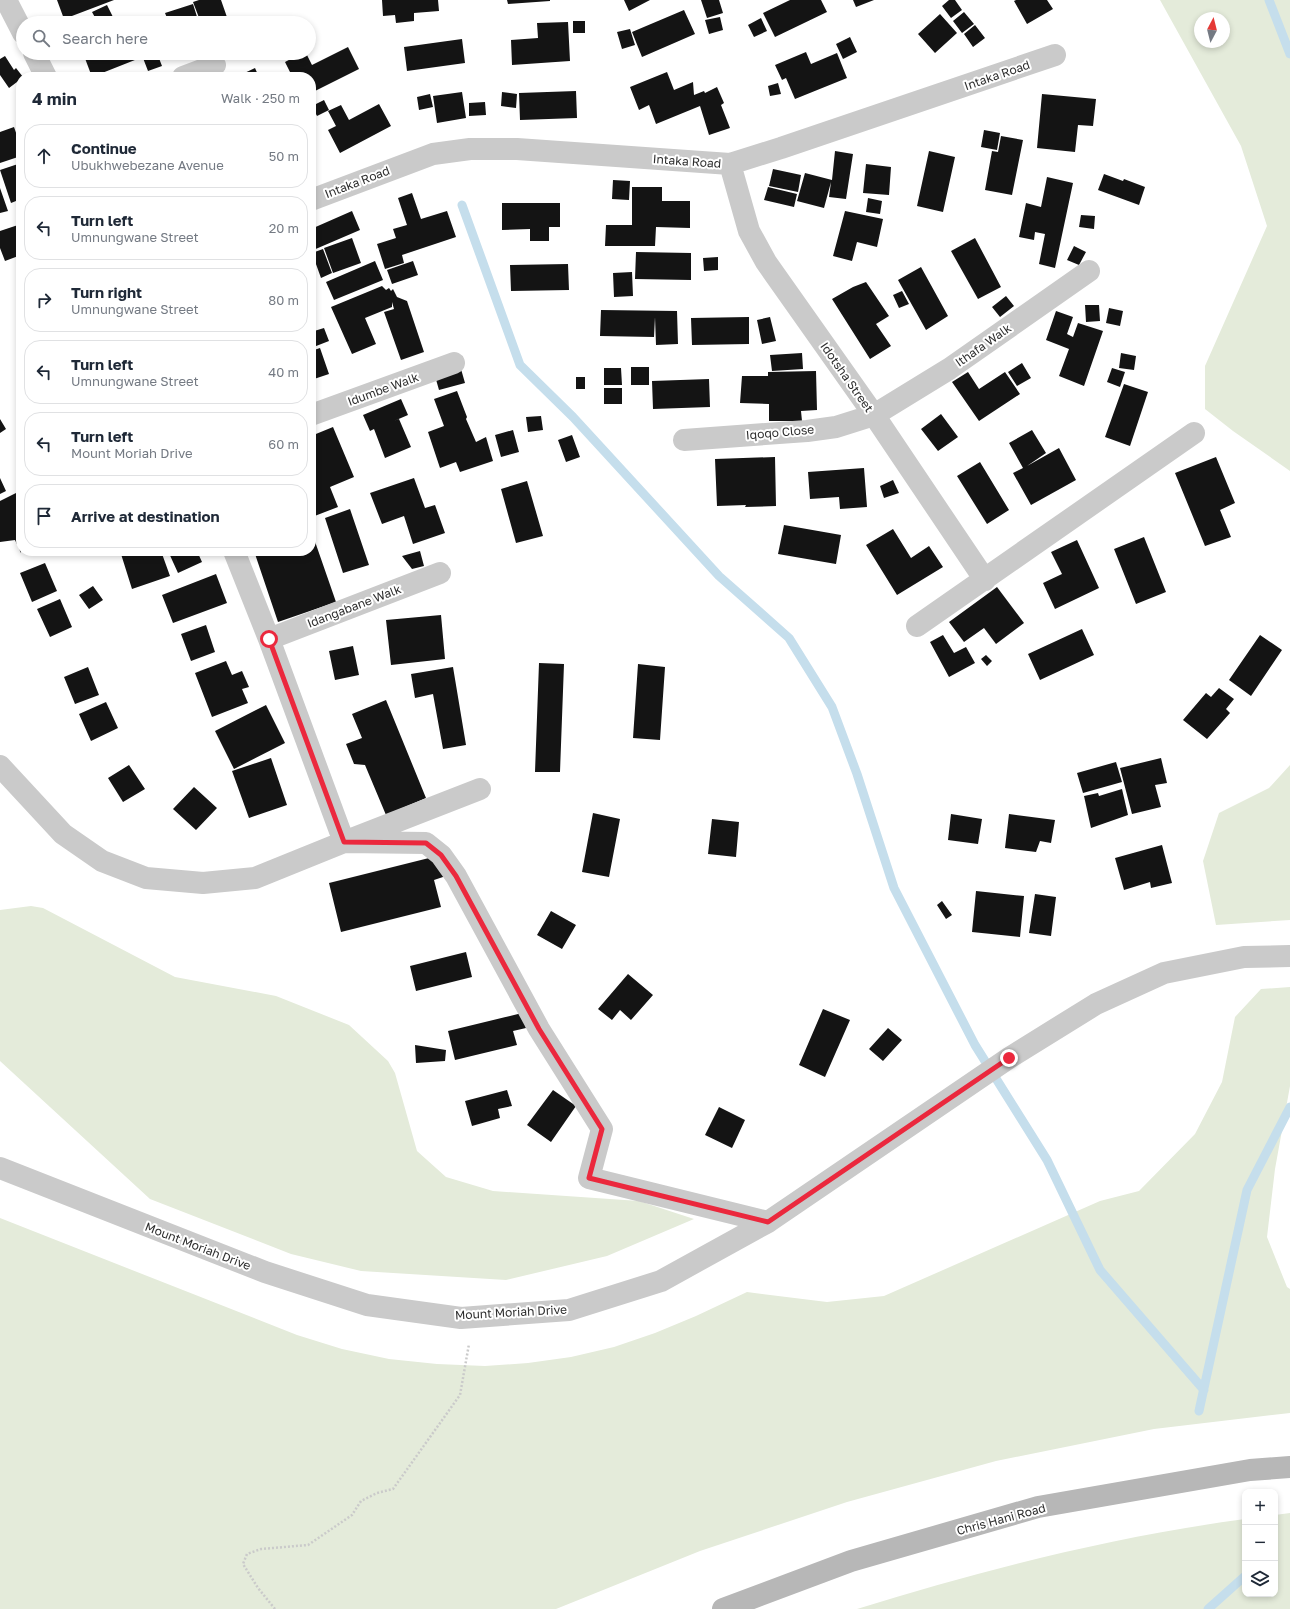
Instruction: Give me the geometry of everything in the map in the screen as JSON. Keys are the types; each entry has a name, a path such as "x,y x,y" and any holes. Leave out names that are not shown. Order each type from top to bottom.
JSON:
{"main road":[{"name":"Chris Hani Road","path":"723,1609 852,1561 1038,1508 1250,1470 1290,1467"}],"street":[{"path":"6,0 16,19"},
{"name":"Intaka Road","path":"316,198 433,154 470,149 517,149 730,164 1055,55"},
{"path":"38,60 44,72"},
{"path":"196,72 215,65"},
{"name":"Idotsha Street","path":"730,164 749,231 766,262 874,415 985,580"},
{"name":"Ithafa Walk","path":"874,415 949,369 1089,271"},
{"name":"Idumbe Walk","path":"316,413 454,363"},
{"name":"Iqoqo Close","path":"684,440 807,431 836,427 874,415"},
{"path":"917,626 1194,433"},
{"path":"236,556 269,639 344,842"},
{"name":"Idangabane Walk","path":"269,639 440,573"},
{"path":"0,766 63,834 102,861 146,878 203,883 255,878 480,789"},
{"path":"344,842 426,843 441,855 456,876 539,1029 602,1129 589,1178 768,1222"},
{"name":"Mount Moriah Drive","path":"0,1168 265,1272 367,1305 461,1318 568,1310 661,1280 768,1222 1009,1058 1096,1004 1164,973 1244,957 1290,956"}],"path":[{"path":"275,1609 258,1588 244,1564 247,1554 261,1549 308,1545 352,1514 361,1501 377,1493 393,1490 460,1395 468,1354 472,1316"}],"green space":[{"path":"1160,0 1290,0 1290,471 1233,431 1205,409 1205,366 1267,226 1241,146"},
{"path":"1290,765 1290,920 1216,925 1203,861 1219,813 1269,788"},
{"path":"31,906 43,908 175,977 276,996 349,1025 388,1061 395,1073 417,1151 446,1177 493,1191 639,1201 694,1219 607,1256 506,1280 361,1271 291,1254 150,1199 0,1061 0,910"},
{"path":"1290,987 1290,1086 1275,1169 1267,1237 1287,1287 1290,1289 1290,1413 1154,1429 996,1461 847,1502 700,1551 556,1609 0,1609 0,1218 297,1335 342,1349 389,1359 437,1364 485,1366 528,1363 571,1357 614,1347 655,1333 747,1292 827,1302 884,1296 1100,1201 1139,1191 1195,1134 1222,1082 1235,1017 1261,989"},
{"path":"1290,1513 1290,1609 857,1609 905,1594 1050,1556 1146,1535 1242,1519 1242,1597 1278,1597 1278,1515"}],"building":[{"path":"57,0 114,0 72,16 63,16"},
{"path":"199,0 221,0 227,16 198,16 193,2"},
{"path":"382,0 438,0 439,11 414,13 414,21 396,23 395,15 383,16"},
{"path":"507,0 550,0 550,1 508,4"},
{"path":"624,0 650,0 629,11"},
{"path":"701,0 719,0 723,13 707,18"},
{"path":"790,0 821,0 827,12 775,37 763,13"},
{"path":"853,0 874,0 856,7"},
{"path":"949,0 955,0 962,10 951,18 942,6"},
{"path":"1047,0 1053,9 1027,24 1014,1"},
{"path":"193,4 197,16 166,16 165,13"},
{"path":"107,5 112,16 94,16 92,12"},
{"path":"684,10 695,34 642,57 632,32"},
{"path":"964,12 974,24 962,33 953,21"},
{"path":"940,14 957,33 935,53 918,34"},
{"path":"720,17 723,30 709,34 705,20"},
{"path":"761,18 767,31 754,37 748,25"},
{"path":"573,21 585,21 585,33 573,33"},
{"path":"568,22 570,61 512,65 511,40 538,38 537,23"},
{"path":"975,25 985,38 973,47 964,34"},
{"path":"630,29 635,45 622,49 617,32"},
{"path":"850,37 857,52 843,59 836,44"},
{"path":"462,39 465,63 407,71 404,47"},
{"path":"348,47 359,69 316,90 316,72 290,72 285,62 289,60 310,60 312,65"},
{"path":"806,52 811,64 837,53 847,78 795,99 786,78 782,80 775,65"},
{"path":"5,56 14,70 16,68 19,72 16,72 16,83 9,88 0,75 0,59"},
{"path":"86,60 135,60 105,72 90,72"},
{"path":"144,60 160,60 162,66 148,71"},
{"path":"255,68 257,72 247,72"},
{"path":"667,72 674,90 693,82 694,95 704,91 705,93 717,87 724,103 721,105 730,128 709,135 700,106 656,124 649,105 639,110 630,87"},
{"path":"778,83 781,94 770,96 768,86"},
{"path":"576,91 577,118 520,120 519,93"},
{"path":"462,92 466,118 437,123 433,96"},
{"path":"502,92 517,94 516,108 501,106"},
{"path":"430,94 433,107 419,110 417,97"},
{"path":"1042,94 1096,99 1093,126 1078,125 1075,152 1037,148"},
{"path":"324,100 329,110 317,116 316,104"},
{"path":"485,102 486,115 469,116 469,103"},
{"path":"379,104 391,126 340,153 328,130 336,126 328,111 341,105 349,120"},
{"path":"14,127 16,133 16,158 0,163 0,132"},
{"path":"984,130 1000,133 997,150 981,147"},
{"path":"1001,136 1023,140 1012,195 985,190 992,151 998,152"},
{"path":"835,151 853,154 846,199 829,197 831,182 824,208 797,201 805,173 832,180"},
{"path":"929,151 955,157 943,212 917,206"},
{"path":"866,164 891,167 889,195 863,193"},
{"path":"16,165 16,201 11,203 0,170"},
{"path":"773,169 801,175 798,192 769,186"},
{"path":"1104,174 1123,181 1124,179 1145,187 1139,205 1098,190"},
{"path":"1047,177 1073,183 1055,268 1039,264 1045,234 1035,232 1034,240 1019,237 1026,203 1041,207"},
{"path":"613,180 630,181 629,200 612,199"},
{"path":"632,187 662,187 662,201 690,201 690,228 656,227 655,246 605,246 606,225 632,225"},
{"path":"768,187 797,194 794,207 764,200"},
{"path":"0,188 8,211 0,213"},
{"path":"412,193 421,219 447,211 456,237 402,255 404,263 385,269 377,244 396,238 393,229 407,225 398,198"},
{"path":"868,198 882,201 880,214 866,212"},
{"path":"502,203 560,203 560,227 549,227 549,241 530,241 530,229 502,230"},
{"path":"352,211 360,230 316,249 316,227"},
{"path":"845,211 883,219 877,247 857,242 852,261 833,256"},
{"path":"1081,215 1095,216 1094,229 1079,227"},
{"path":"16,226 16,257 5,261 0,248 0,231"},
{"path":"352,238 361,263 333,273 324,248"},
{"path":"975,238 1001,287 978,299 951,251"},
{"path":"1074,246 1086,252 1079,265 1067,260"},
{"path":"323,249 332,273 321,278 316,264 316,252"},
{"path":"636,252 691,253 691,280 635,279"},
{"path":"718,257 718,270 704,271 703,258"},
{"path":"375,261 383,280 334,300 326,282"},
{"path":"413,261 418,275 392,284 387,270"},
{"path":"568,264 569,290 511,291 510,265"},
{"path":"921,267 948,316 926,330 898,280"},
{"path":"632,272 633,296 614,297 613,273"},
{"path":"866,282 889,316 876,324 891,346 870,359 832,299 853,287"},
{"path":"382,286 386,290 389,288 391,291 393,289 397,297 407,301 424,352 401,360 384,312 394,309 392,302 392,307 365,318 376,344 352,354 331,307"},
{"path":"902,291 909,304 899,308 893,295"},
{"path":"1006,296 1014,306 1000,317 992,307"},
{"path":"1085,305 1099,305 1100,321 1086,322"},
{"path":"1109,308 1123,311 1120,326 1106,323"},
{"path":"601,310 677,311 678,344 656,345 655,317 654,337 600,336"},
{"path":"1056,311 1073,317 1067,334 1073,337 1078,323 1103,331 1084,386 1059,376 1069,349 1046,340"},
{"path":"749,317 749,344 692,345 691,318"},
{"path":"770,317 776,341 762,344 757,320"},
{"path":"324,328 329,341 316,346 316,330"},
{"path":"320,348 329,374 316,378 316,349"},
{"path":"802,353 803,369 772,371 770,355"},
{"path":"1121,353 1136,356 1134,370 1119,368"},
{"path":"1022,363 1031,378 1017,386 1008,372"},
{"path":"631,367 649,367 649,385 631,385"},
{"path":"604,368 621,368 622,385 604,385"},
{"path":"1112,368 1125,372 1120,387 1107,382"},
{"path":"461,369 465,383 439,390 435,376"},
{"path":"816,371 817,410 801,411 802,421 769,421 769,404 740,403 742,376 768,376 768,372"},
{"path":"968,372 979,389 1005,372 1020,394 979,421 952,382"},
{"path":"576,377 585,377 585,389 576,389"},
{"path":"709,379 710,407 653,409 652,381"},
{"path":"1124,384 1148,392 1130,446 1105,437"},
{"path":"604,388 622,388 622,404 604,404"},
{"path":"457,391 467,417 466,419 476,442 486,437 493,461 460,472 456,462 440,468 428,432 444,426 434,399"},
{"path":"401,399 408,415 394,421 399,419 411,447 385,458 374,429 370,431 363,415"},
{"path":"941,414 958,437 938,451 921,429"},
{"path":"541,416 543,430 528,432 526,417"},
{"path":"0,419 6,429 0,433"},
{"path":"333,427 354,477 330,487 338,507 316,515 316,434"},
{"path":"513,430 519,452 501,457 495,435"},
{"path":"1032,430 1046,453 1027,466 1059,448 1076,480 1031,505 1013,473 1023,468 1009,443"},
{"path":"572,435 580,457 566,462 558,440"},
{"path":"775,457 776,506 717,506 715,459"},
{"path":"1216,457 1235,503 1220,510 1231,537 1205,546 1175,473"},
{"path":"980,462 1009,510 987,524 957,476"},
{"path":"864,468 867,507 840,509 839,497 810,499 808,472"},
{"path":"0,478 6,491 0,494"},
{"path":"414,478 425,508 435,505 445,533 413,544 404,516 382,524 370,493"},
{"path":"893,480 899,493 884,498 880,486"},
{"path":"527,481 543,536 516,543 501,489"},
{"path":"16,493 16,542 15,540 0,542 0,501"},
{"path":"350,509 369,565 343,573 325,518"},
{"path":"784,525 841,535 836,564 778,554"},
{"path":"893,529 911,558 929,546 943,567 897,595 866,545"},
{"path":"1144,537 1166,592 1136,604 1114,549"},
{"path":"1077,540 1099,588 1055,609 1043,583 1062,574 1051,552"},
{"path":"316,544 336,602 278,622 256,556 316,556"},
{"path":"420,551 424,566 412,569 402,556"},
{"path":"122,556 163,556 170,576 132,589"},
{"path":"170,556 199,556 202,562 178,573"},
{"path":"45,563 57,591 32,602 20,573"},
{"path":"216,574 227,603 173,623 162,595"},
{"path":"93,586 103,600 89,609 79,595"},
{"path":"997,587 1024,623 996,644 984,628 964,642 949,622"},
{"path":"60,599 72,627 50,637 37,609"},
{"path":"441,615 445,659 391,665 386,620"},
{"path":"206,625 215,652 191,661 181,634"},
{"path":"1082,629 1094,655 1040,680 1028,654"},
{"path":"943,635 954,653 966,647 975,663 949,677 930,642"},
{"path":"1260,635 1282,650 1251,696 1229,680"},
{"path":"353,646 359,675 335,680 329,651"},
{"path":"986,655 992,661 987,666 981,659"},
{"path":"226,661 232,675 242,671 249,687 242,689 248,703 212,717 195,673"},
{"path":"539,663 564,664 560,772 535,772"},
{"path":"638,664 665,667 660,740 633,738"},
{"path":"88,667 99,695 75,704 64,677"},
{"path":"453,667 466,745 443,749 433,694 415,698 411,674"},
{"path":"1219,688 1234,699 1226,709 1230,713 1207,739 1183,720 1206,693 1211,697"},
{"path":"386,700 426,798 386,815 365,765 354,764 346,744 362,738 352,714"},
{"path":"106,702 118,728 91,741 79,714"},
{"path":"266,705 285,743 234,769 215,731"},
{"path":"271,758 287,805 249,818 232,771"},
{"path":"1161,758 1167,783 1155,785 1161,807 1132,814 1120,768"},
{"path":"1116,762 1122,782 1083,793 1077,773"},
{"path":"129,765 145,789 123,802 108,778"},
{"path":"194,787 217,808 196,830 173,809"},
{"path":"1122,789 1128,815 1091,828 1084,796 1098,793 1099,796"},
{"path":"593,813 620,819 609,877 582,872"},
{"path":"951,814 982,819 978,844 948,840"},
{"path":"1009,814 1055,820 1051,843 1040,841 1036,852 1005,848"},
{"path":"712,819 739,822 736,857 708,854"},
{"path":"1162,845 1172,883 1151,888 1150,882 1124,890 1115,858"},
{"path":"441,855 446,876 434,880 441,907 341,932 329,883"},
{"path":"976,891 1024,896 1020,937 972,932"},
{"path":"1035,894 1056,897 1051,936 1029,933"},
{"path":"942,901 952,915 946,919 937,905"},
{"path":"551,911 576,925 562,949 537,935"},
{"path":"466,952 472,977 416,991 410,966"},
{"path":"628,974 653,995 631,1020 620,1010 612,1020 598,1009"},
{"path":"823,1009 850,1020 825,1077 799,1065"},
{"path":"522,1013 526,1028 513,1031 517,1045 455,1060 448,1031"},
{"path":"888,1028 902,1040 883,1061 869,1049"},
{"path":"415,1045 446,1050 445,1061 416,1063"},
{"path":"507,1090 512,1106 498,1109 500,1118 472,1126 465,1101"},
{"path":"553,1090 576,1106 551,1142 527,1125"},
{"path":"719,1107 745,1120 732,1148 705,1135"}],"waterway":[{"path":"1269,0 1290,54"},
{"path":"462,205 520,365 573,417 719,576 789,638 832,707 857,774 894,888 975,1045 1047,1160 1100,1270 1204,1390"},
{"path":"1199,1411 1247,1190 1290,1107"},
{"path":"1208,1609 1242,1579"}],"route":[{"path":"269,639 344,842 426,843 441,855 456,876 539,1029 602,1129 589,1178 768,1222 1009,1058"}]}
